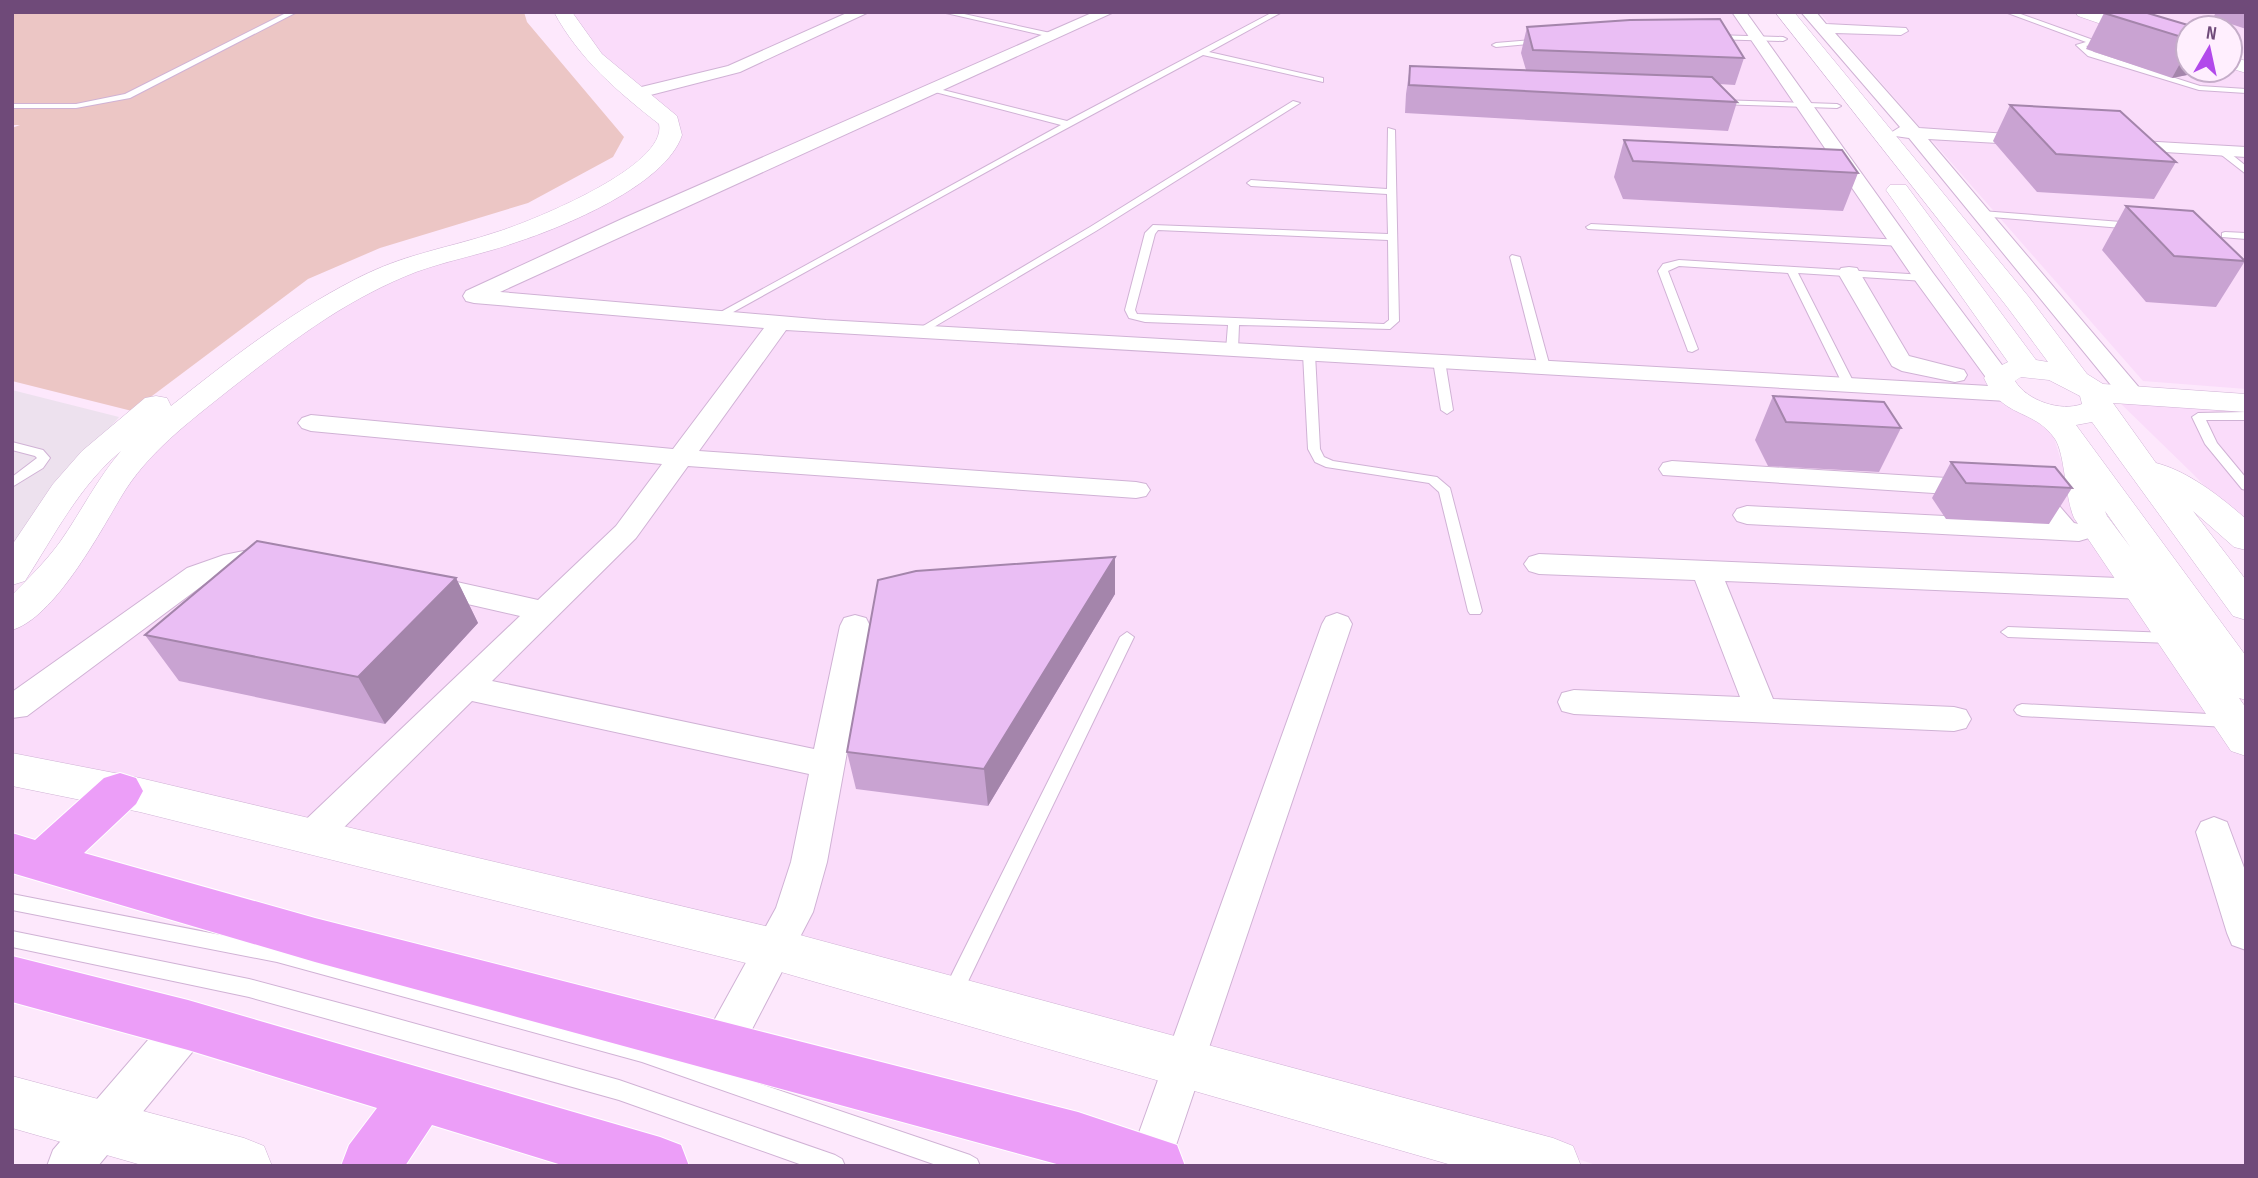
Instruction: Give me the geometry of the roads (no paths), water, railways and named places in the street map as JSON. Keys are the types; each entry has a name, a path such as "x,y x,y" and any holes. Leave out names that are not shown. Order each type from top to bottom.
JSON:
{"highway":[{"path":"28,857 120,791"},
{"path":"28,857 315,940 1078,1141 1152,1164"},
{"path":"12,979 188,1025 660,1166"},
{"path":"370,1166 419,1094"}],"street":[{"path":"635,94 734,69 862,12"},
{"path":"1107,12 938,90 587,242 474,296 713,319 1849,385 2009,381 2059,373 2089,393 2246,403"},
{"path":"1739,12 1925,278 2009,381"},
{"path":"1760,12 1837,106 2009,381 2019,402 2061,427 2246,686"},
{"path":"1784,12 2089,393 2246,607"},
{"path":"1808,12 1914,132 2133,396"},
{"path":"2084,12 2139,36 2174,45"},
{"path":"12,617 72,551 121,470 162,428 228,376 327,305 359,286 404,267 527,230 614,188 645,168 669,142 672,131 669,121 611,75 570,27 551,16"},
{"path":"12,573 65,491 93,458 129,426 237,341 326,284 374,261 519,218 560,198 631,154 644,134 571,66 551,16"},
{"path":"2108,21 2174,36"},
{"path":"1822,28 1901,31"},
{"path":"1880,131 2048,140"},
{"path":"2101,144 2246,152"},
{"path":"1849,273 1900,361 1910,366 2009,381"},
{"path":"311,837 626,532 780,323"},
{"path":"2061,427 2081,415 2092,413 2089,393"},
{"path":"311,423 682,458 1136,490"},
{"path":"2061,427 2084,502 2084,532"},
{"path":"2141,465 2190,492 2225,517 2246,539"},
{"path":"1672,469 2014,490 2039,500 2084,532 2143,589 2240,730"},
{"path":"1747,515 2084,532"},
{"path":"15,707 197,575 253,556 291,556 304,559"},
{"path":"1539,564 2143,589"},
{"path":"1706,571 1762,711"},
{"path":"397,579 543,611"},
{"path":"1152,1164 1182,1064 1336,624"},
{"path":"720,1046 794,912 809,862 855,626"},
{"path":"464,687 828,765"},
{"path":"1574,702 1954,719"},
{"path":"12,769 120,791 774,949 1553,1166"},
{"path":"2214,832 2246,933"},
{"path":"85,1146 188,1025"},
{"path":"12,1102 85,1146 244,1166"}],"lane":[{"path":"12,106 76,106 112,100 294,12"},
{"path":"949,12 1055,36"},
{"path":"713,319 1068,124 1279,12"},
{"path":"2008,12 2096,43"},
{"path":"1702,37 1783,39"},
{"path":"2120,39 2080,46 2091,54 2187,85 2212,91 2246,91"},
{"path":"1496,45 1547,40"},
{"path":"1202,53 1320,79"},
{"path":"938,90 1068,124"},
{"path":"1710,101 1837,106"},
{"path":"918,332 1093,229 1296,103"},
{"path":"1391,130 1393,237 1394,321 1387,327 1145,319 1133,316 1130,310 1150,233 1156,227 1393,237"},
{"path":"2222,151 2246,171"},
{"path":"1251,183 1392,192"},
{"path":"1982,214 2146,227"},
{"path":"1591,228 1902,243"},
{"path":"2225,234 2246,236"},
{"path":"1515,257 1544,367"},
{"path":"1692,349 1663,271 1667,266 1679,263 1925,278"},
{"path":"1791,269 1849,385"},
{"path":"1232,350 1234,323"},
{"path":"1309,354 1314,449 1319,459 1330,464 1433,480 1445,491 1475,611"},
{"path":"1439,361 1447,410"},
{"path":"2246,416 2198,417 2211,444 2246,486"},
{"path":"12,446 39,453 44,458 39,466 12,483"},
{"path":"2008,632 2175,638"},
{"path":"950,999 1127,637"},
{"path":"2022,710 2240,730"},
{"path":"12,902 277,954 642,1053 970,1166"},
{"path":"12,939 249,988 355,1016 619,1090 835,1166"}]}
